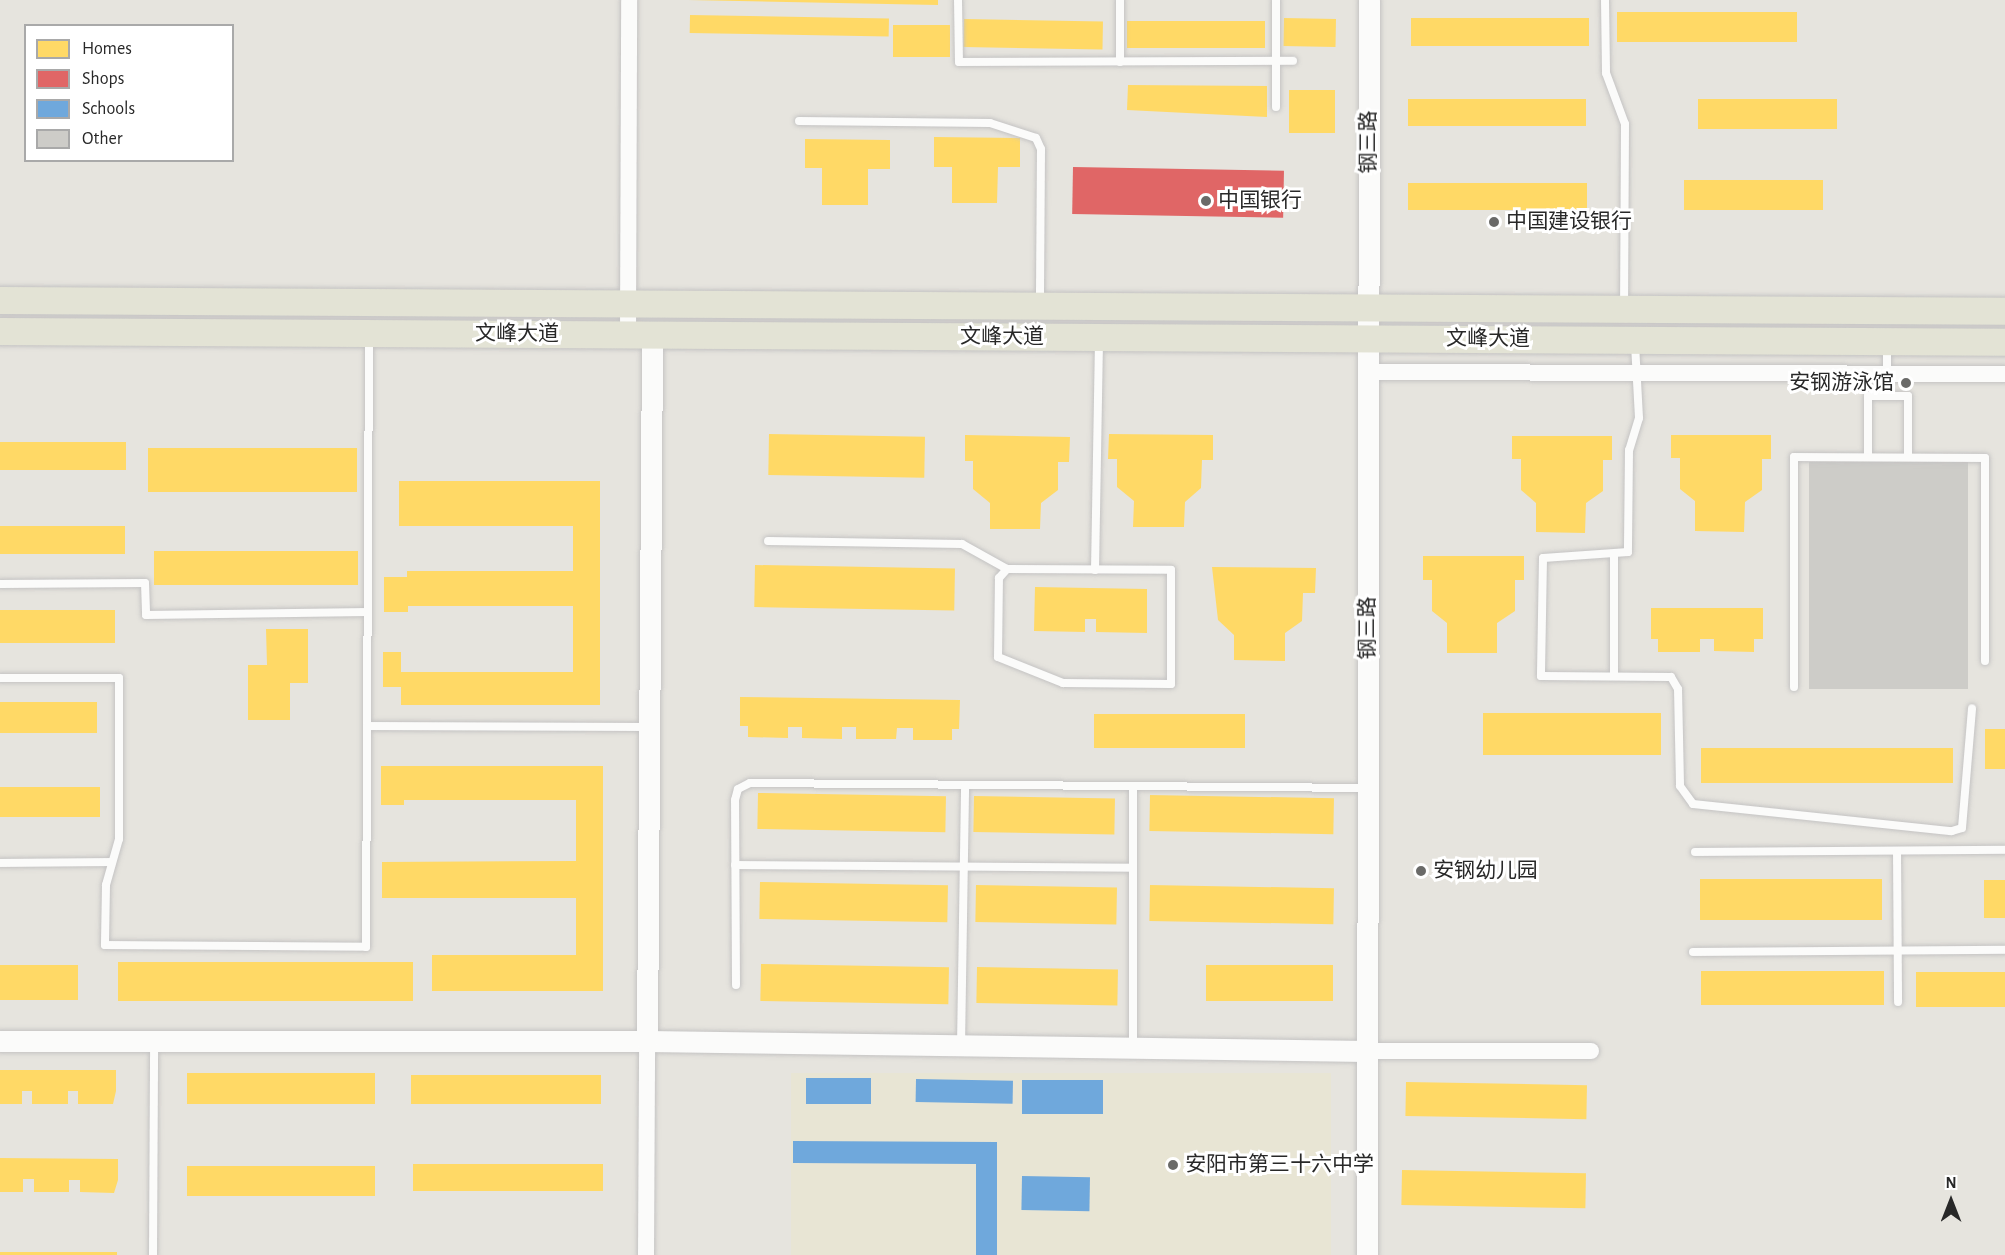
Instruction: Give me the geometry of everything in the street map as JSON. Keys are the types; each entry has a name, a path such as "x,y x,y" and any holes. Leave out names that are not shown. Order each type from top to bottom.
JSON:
{"main road":[{"name":"文峰大道","path":"0,300 2005,311"},
{"name":"文峰大道","path":"0,331 2005,342"}],"street":[{"path":"629,0 628,303 640,335 649,727 646,1255"},
{"name":"钢三路","path":"1367,1255 1369,0"},
{"path":"1369,372 2005,374"},
{"path":"0,1041 647,1041 1367,1051 1591,1051"}],"lane":[{"path":"958,0 959,62 1293,61"},
{"path":"1120,0 1120,62"},
{"path":"1276,0 1276,107"},
{"path":"1605,0 1606,74 1625,124 1624,309"},
{"path":"799,121 990,123 1036,138 1041,149 1040,305"},
{"path":"0,678 119,678 119,839 110,862 105,945 366,947 369,333"},
{"path":"1095,570 1100,337"},
{"path":"1635,340 1637,372 1628,552 1614,556 1543,558 1541,676 1671,677 1676,683 1680,786 1693,804 1952,831 1962,828 1972,708"},
{"path":"1887,342 1887,396"},
{"path":"1868,457 1868,396 1908,396 1908,457"},
{"path":"1794,687 1794,457 1985,458 1985,661"},
{"path":"768,541 962,544 1007,569 1172,570 1171,684 1063,683 998,657 999,578 1007,569"},
{"path":"1614,556 1614,676"},
{"path":"0,584 145,583 146,615 368,612"},
{"path":"367,726 649,727"},
{"path":"736,985 735,800 738,789 750,783 1368,788"},
{"path":"961,1046 965,785"},
{"path":"1132,1048 1133,787"},
{"path":"1695,852 2005,850"},
{"path":"1897,851 1898,1002"},
{"path":"0,863 110,862"},
{"path":"735,865 1133,868"},
{"path":"1693,952 2005,950"},
{"path":"153,1255 154,1041"}],"shaded area":[{"path":"791,1073 1331,1073 1331,1255 791,1255"}],"building: Homes":[{"path":"688,0 938,0 938,5"},
{"path":"1617,12 1797,12 1797,42 1617,42"},
{"path":"690,15 889,18 889,36 690,33"},
{"path":"1284,18 1336,19 1336,47 1284,46"},
{"path":"1411,18 1589,18 1589,46 1411,46"},
{"path":"964,19 1103,21 1102,49 964,47"},
{"path":"1127,21 1265,21 1265,48 1127,48"},
{"path":"893,25 950,25 950,57 893,57"},
{"path":"1128,85 1267,86 1267,117 1127,110"},
{"path":"1289,90 1335,90 1335,133 1289,133"},
{"path":"1408,99 1586,99 1586,126 1408,126"},
{"path":"1698,99 1837,99 1837,129 1698,129"},
{"path":"934,137 1020,138 1020,167 998,167 997,203 952,203 952,167 934,167"},
{"path":"805,139 890,140 890,169 868,169 868,205 822,205 822,168 805,168"},
{"path":"1684,180 1823,180 1823,210 1684,210"},
{"path":"1408,183 1587,183 1587,210 1408,210"},
{"path":"769,434 925,437 924,478 768,475"},
{"path":"1109,434 1213,435 1213,460 1202,460 1201,488 1185,502 1184,527 1133,527 1134,501 1117,487 1117,459 1108,459"},
{"path":"965,435 1070,437 1069,462 1058,462 1058,490 1041,503 1040,529 990,529 990,503 973,489 973,461 965,461"},
{"path":"1671,435 1771,435 1771,459 1762,459 1762,490 1745,502 1744,532 1695,531 1695,501 1680,489 1680,458 1671,458"},
{"path":"1512,436 1612,436 1612,460 1603,460 1603,491 1586,503 1585,533 1536,532 1536,503 1521,490 1521,459 1512,459"},
{"path":"0,442 126,442 126,470 0,470"},
{"path":"148,448 357,448 357,492 148,492"},
{"path":"399,481 600,481 600,705 401,705 401,687 383,687 383,652 401,652 401,672 573,672 573,606 408,606 408,612 384,612 384,577 407,577 407,571 573,571 573,526 399,526"},
{"path":"0,526 125,526 125,554 0,554"},
{"path":"154,551 358,551 358,585 154,585"},
{"path":"1423,556 1524,556 1524,580 1515,580 1515,611 1497,623 1497,653 1447,653 1447,623 1432,611 1432,580 1423,580"},
{"path":"755,565 955,568 954,610 754,607"},
{"path":"1212,567 1316,568 1315,593 1303,593 1302,621 1285,633 1285,661 1234,660 1234,635 1218,620"},
{"path":"1035,587 1147,589 1147,633 1096,632 1096,619 1085,619 1085,632 1034,631"},
{"path":"1651,608 1763,608 1763,639 1754,639 1754,652 1714,651 1714,639 1700,639 1700,652 1658,652 1658,639 1651,639"},
{"path":"0,610 115,610 115,643 0,643"},
{"path":"266,629 308,629 308,683 290,683 290,720 248,720 248,665 267,665"},
{"path":"740,697 960,700 959,729 952,729 952,740 913,740 913,728 897,728 896,739 856,739 856,727 842,727 842,739 802,738 802,727 788,727 788,738 748,737 748,726 740,726"},
{"path":"0,702 97,702 97,733 0,733"},
{"path":"1483,713 1661,713 1661,755 1483,755"},
{"path":"1094,714 1245,714 1245,748 1094,748"},
{"path":"1985,729 2005,729 2005,769 1985,769"},
{"path":"1701,748 1953,748 1953,783 1701,783"},
{"path":"381,766 603,766 603,991 432,991 432,955 576,955 576,898 382,898 382,862 576,861 576,800 404,800 404,805 381,805"},
{"path":"0,787 100,787 100,817 0,817"},
{"path":"758,793 946,796 945,832 757,829"},
{"path":"1150,795 1334,798 1333,834 1149,831"},
{"path":"974,796 1115,798 1114,834 973,832"},
{"path":"1700,879 1882,879 1882,920 1700,920"},
{"path":"1984,880 2005,880 2005,918 1984,918"},
{"path":"760,882 948,885 947,922 759,919"},
{"path":"976,885 1117,887 1116,924 975,922"},
{"path":"1150,885 1334,888 1333,924 1149,921"},
{"path":"118,962 413,962 413,1001 118,1001"},
{"path":"761,964 949,967 948,1004 760,1001"},
{"path":"0,965 78,965 78,1000 0,1000"},
{"path":"1206,965 1333,965 1333,1001 1206,1001"},
{"path":"977,967 1118,969 1117,1005 976,1003"},
{"path":"1701,971 1884,971 1884,1005 1701,1005"},
{"path":"1916,972 2005,972 2005,1007 1916,1007"},
{"path":"0,1070 116,1070 116,1091 113,1104 78,1104 78,1091 68,1091 68,1104 32,1104 32,1091 22,1091 22,1104 0,1104"},
{"path":"187,1073 375,1073 375,1104 187,1104"},
{"path":"411,1075 601,1075 601,1104 411,1104"},
{"path":"1406,1082 1587,1085 1586,1119 1405,1116"},
{"path":"0,1158 118,1159 118,1180 114,1193 80,1192 80,1180 69,1180 69,1192 34,1192 34,1179 23,1179 23,1192 0,1192"},
{"path":"413,1164 603,1164 603,1191 413,1191"},
{"path":"187,1166 375,1166 375,1196 187,1196"},
{"path":"1402,1170 1586,1173 1585,1208 1401,1205"},
{"path":"0,1252 117,1252 117,1255 0,1255"}],"building: Shops":[{"path":"1073,167 1284,171 1283,218 1072,214"}],"building: Schools":[{"path":"806,1078 871,1078 871,1104 806,1104"},
{"path":"916,1079 1013,1081 1013,1104 916,1102"},
{"path":"1022,1080 1103,1080 1103,1114 1022,1114"},
{"path":"793,1141 997,1142 997,1255 976,1255 976,1164 793,1163"},
{"path":"1022,1176 1090,1177 1089,1211 1021,1210"}],"building: Other":[{"path":"1809,462 1968,462 1968,689 1809,689"}],"place":[{"name":"中国银行","path":"1206,201"},
{"name":"中国建设银行","path":"1494,222"},
{"name":"安钢游泳馆","path":"1906,383"},
{"name":"安钢幼儿园","path":"1421,871"},
{"name":"安阳市第三十六中学","path":"1173,1165"}]}
